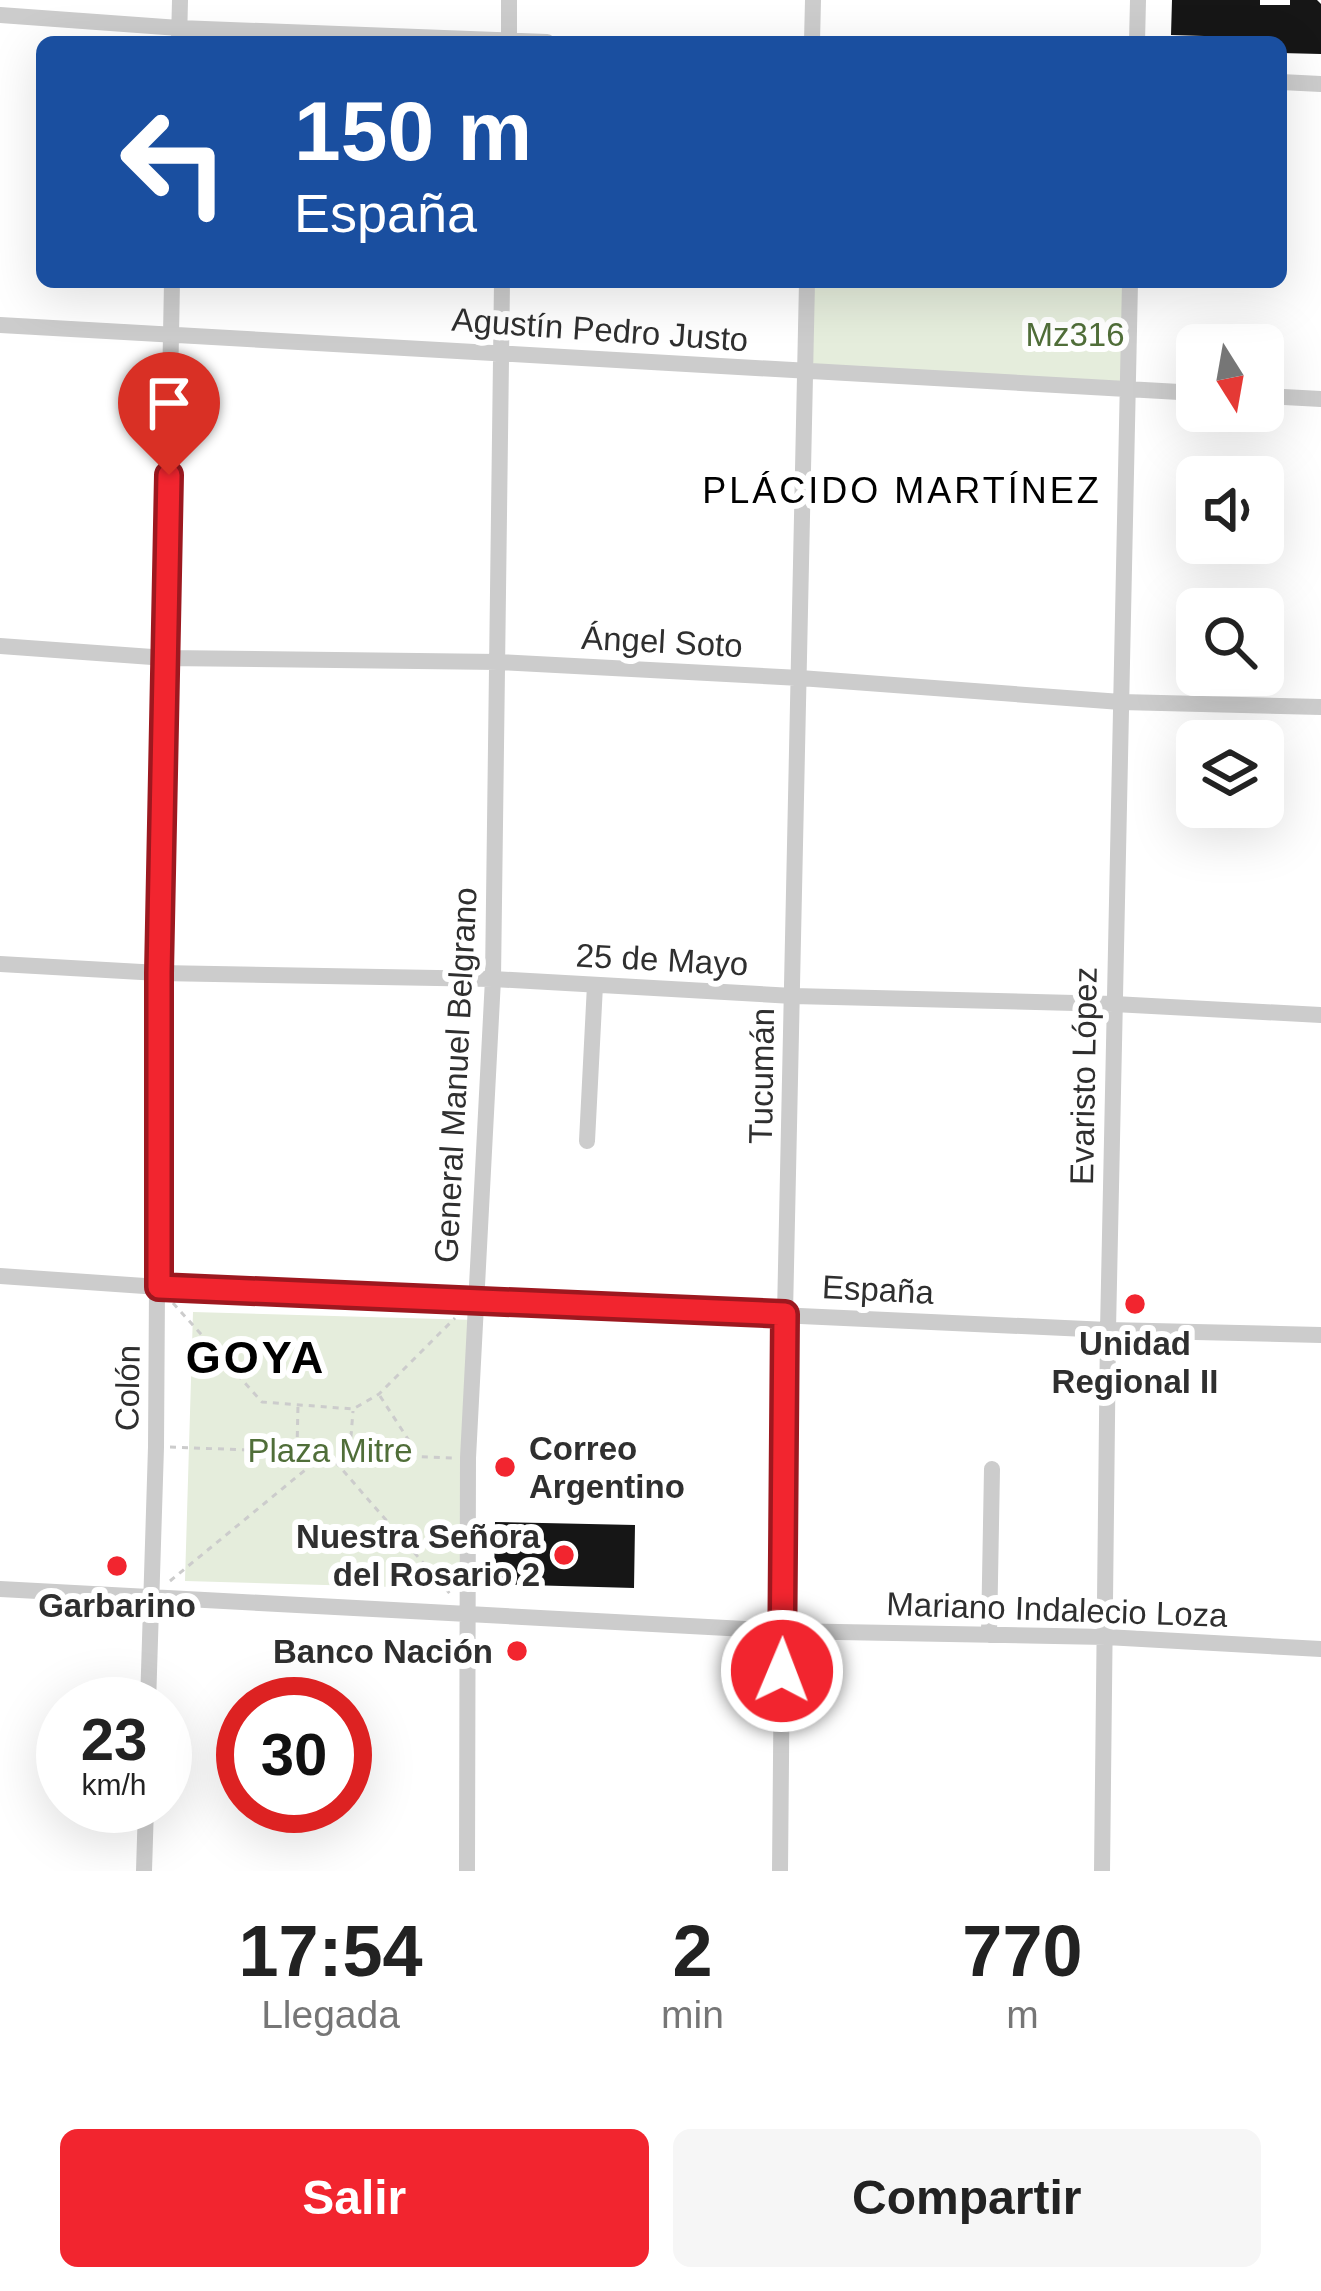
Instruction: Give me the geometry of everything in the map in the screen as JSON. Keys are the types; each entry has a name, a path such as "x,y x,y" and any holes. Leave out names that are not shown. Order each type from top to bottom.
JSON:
{"street":[{"path":"179,0 179,35"},
{"path":"509,0 509,36"},
{"path":"812,36 813,0"},
{"path":"1137,36 1138,0"},
{"path":"0,15 179,35 234,36"},
{"path":"1287,82 1321,84"},
{"name":"Colón","path":"149,1677 159,1287 159,973 172,288"},
{"name":"General Manuel Belgrano","path":"467,1871 468,1458 493,979 502,288"},
{"name":"Tucumán","path":"780,1871 785,1314 807,288"},
{"name":"Evaristo López","path":"1102,1871 1130,288"},
{"name":"Agustín Pedro Justo","path":"0,325 1176,392"},
{"path":"1284,398 1321,400"},
{"name":"Ángel Soto","path":"0,646 166,658 500,662 1120,702 1321,707"},
{"name":"25 de Mayo","path":"0,964 159,973 493,979 793,996 1321,1015"},
{"path":"587,1141 595,985"},
{"name":"España","path":"0,1276 1108,1330 1321,1335"},
{"path":"989,1635 992,1469"},
{"name":"Mariano Indalecio Loza","path":"0,1588 783,1630 1106,1637 1321,1649"},
{"path":"144,1871 145,1833"}],"path":[{"path":"159,1287 262,1402 353,1409 379,1394 473,1300"},
{"path":"379,1394 418,1456"},
{"path":"296,1451 298,1405"},
{"path":"350,1453 353,1409"},
{"path":"156,1447 468,1458"},
{"path":"151,1598 327,1452"},
{"path":"327,1452 467,1614"}],"green space":[{"name":"Mz316","path":"807,288 1130,288 1126,389 805,373"},
{"name":"Plaza Mitre","path":"193,1312 475,1320 467,1589 185,1581"}],"building":[{"path":"1172,0 1260,0 1260,5 1290,5 1290,0 1317,0 1321,4 1321,54 1287,53 1287,36 1171,35"},
{"name":"Nuestra Señora del Rosario 2","path":"495,1522 635,1525 634,1588 494,1584"}],"place":[{"name":"Unidad Regional II","path":"1135,1304"},
{"name":"Correo Argentino","path":"505,1467"},
{"name":"Nuestra Señora del Rosario 2","path":"564,1555"},
{"name":"Garbarino","path":"117,1566"},
{"name":"Banco Nación","path":"517,1651"}],"district":[{"name":"PLÁCIDO MARTÍNEZ","path":"902,490"},
{"name":"GOYA","path":"256,1357"}],"route":[{"path":"169,475 159,973 159,1287 785,1314 782,1671"}]}
